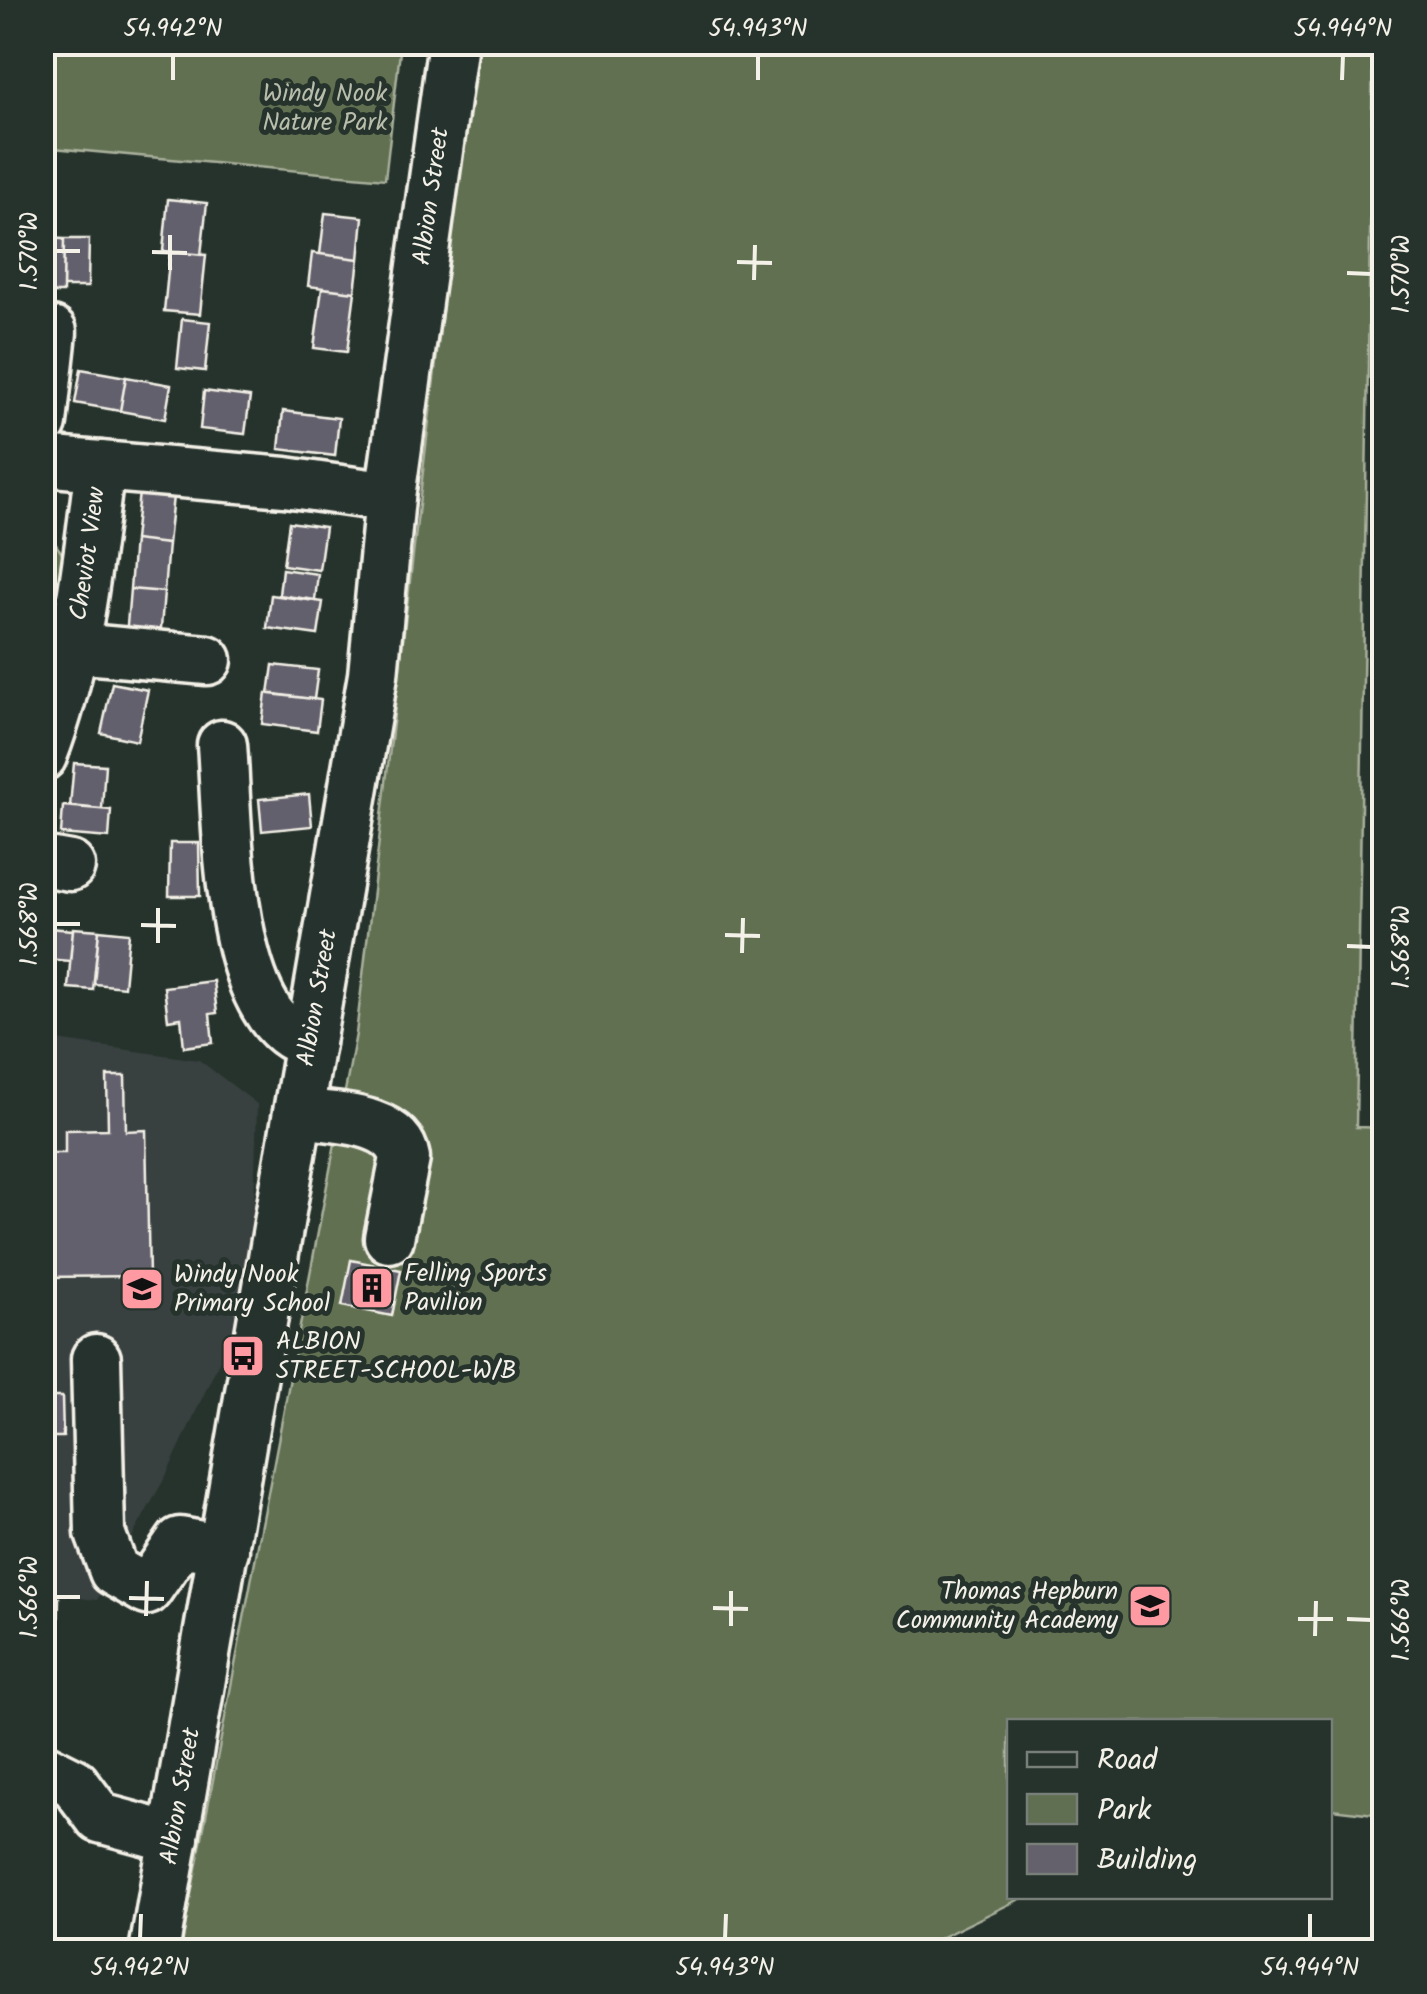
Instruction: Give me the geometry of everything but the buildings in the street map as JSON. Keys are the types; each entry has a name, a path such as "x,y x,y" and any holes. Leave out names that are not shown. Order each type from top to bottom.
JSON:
{"street":[{"name":"Albion Street","path":"154,1952 373,675 390,498 453,42"},
{"path":"42,331 52,332 42,423"},
{"name":"Cheviot View","path":"42,461 284,482 390,498"},
{"name":"Cheviot View","path":"42,756 66,694 100,466"},
{"path":"75,648 207,660"},
{"path":"222,745 238,939 266,1012 294,1039 310,1043"},
{"path":"298,1113 391,1131 403,1145 405,1158 389,1238"},
{"path":"96,1358 100,1533 114,1571 147,1590 180,1542 224,1550"},
{"path":"42,1768 74,1783 100,1818 174,1838"}],"shaded area":[{"name":"Windy Nook Primary School","path":"43,1038 199,1060 257,1104 253,1240 230,1338 167,1474 97,1600 43,1594"}],"green space":[{"name":"Windy Nook Nature Park","path":"42,43 401,43 385,179 43,147"},
{"path":"474,43 1373,43 1356,1127 1384,1128 1384,1815 1332,1809 1332,1719 1007,1719 1007,1899 1020,1899 913,1951 180,1952 356,1034"},
{"path":"43,541 54,542 66,559 52,668 43,671"}],"place":[{"name":"Felling Sports Pavilion","path":"372,1288"},
{"name":"Windy Nook Primary School","path":"142,1289"},
{"name":"ALBION STREET-SCHOOL-W/B","path":"243,1356"},
{"name":"Thomas Hepburn Community Academy","path":"1150,1606"}]}
